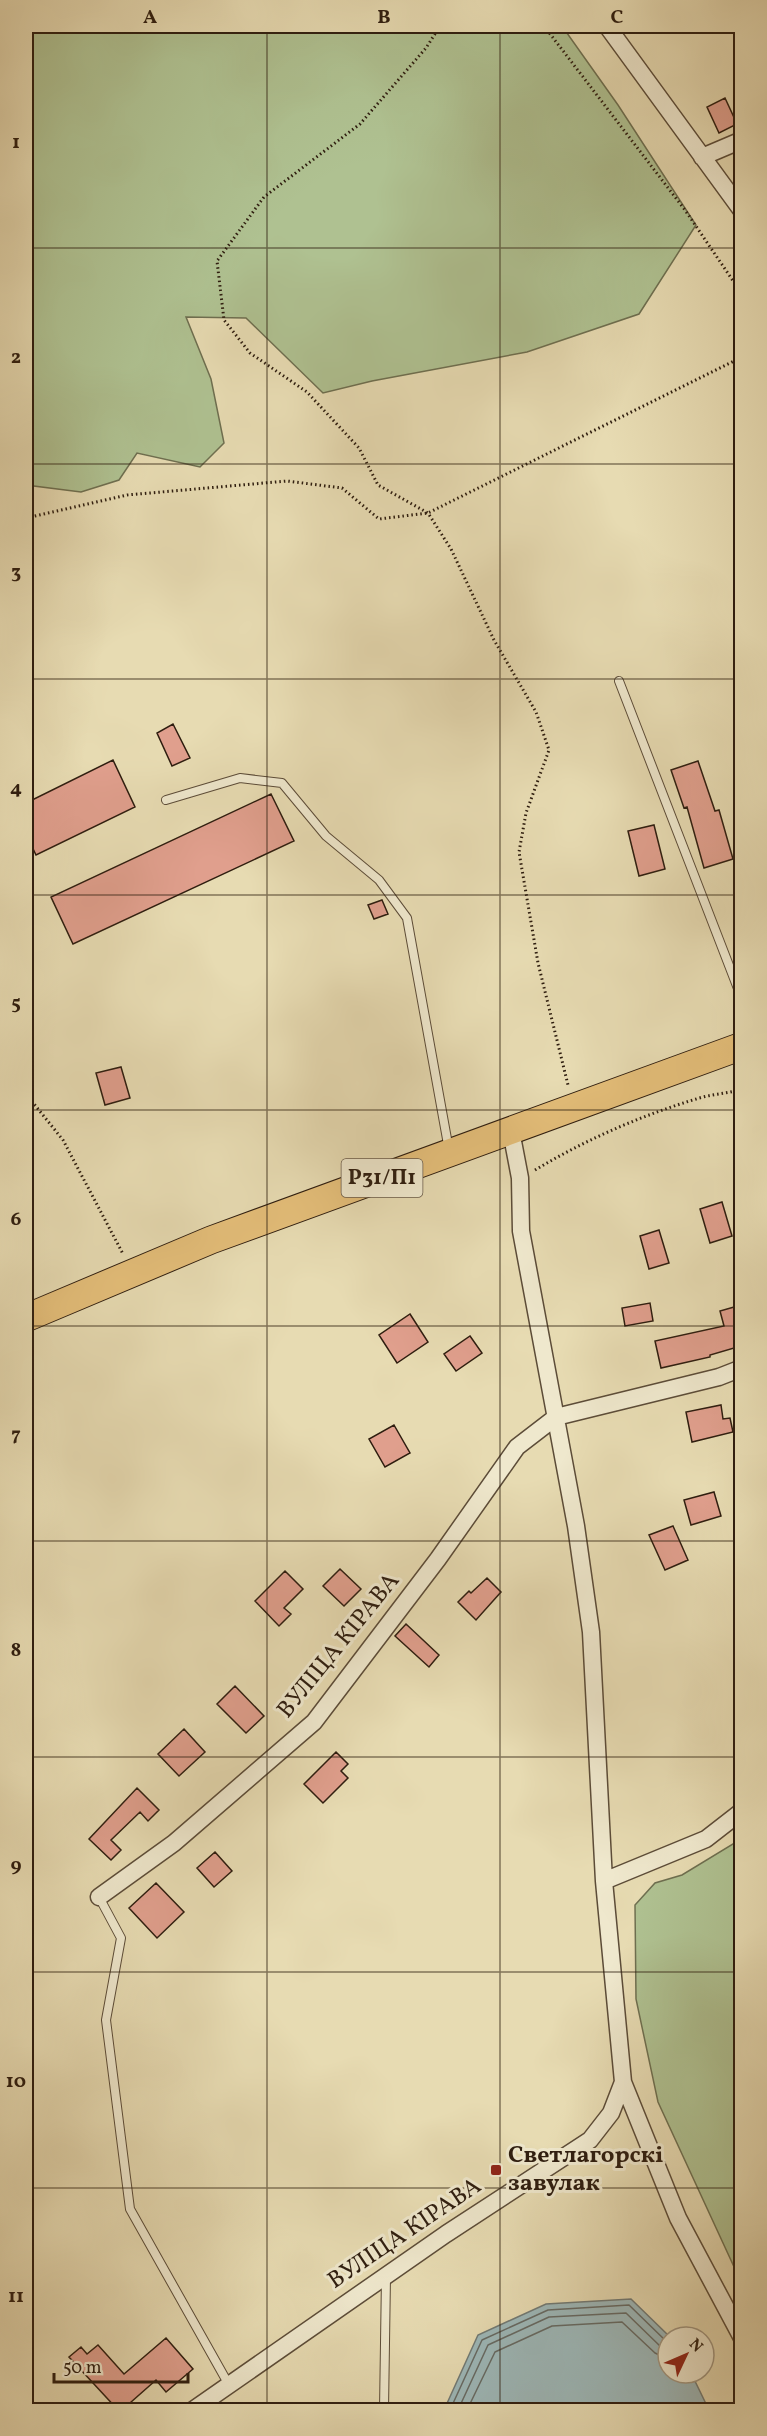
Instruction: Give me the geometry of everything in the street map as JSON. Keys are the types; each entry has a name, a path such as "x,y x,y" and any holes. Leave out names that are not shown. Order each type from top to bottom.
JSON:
{"main road":[{"name":"Р31/П1","path":"26,1318 211,1240 741,1047"}],"street":[{"path":"607,26 741,211"},
{"path":"702,157 741,140"},
{"path":"511,1131 520,1178 521,1231 576,1526 591,1632 604,1881 623,2082 678,2218 741,2338"},
{"path":"556,1417 719,1377 741,1368"},
{"name":"ВУЛІЦА КІРАВА","path":"99,1898 174,1843 315,1722 438,1560 518,1447 556,1417"},
{"path":"604,1881 706,1839 741,1811"},
{"name":"ВУЛІЦА КІРАВА","path":"203,2408 229,2385 386,2276 590,2140 611,2113 623,2082"}],"lane":[{"path":"619,681 741,999"},
{"path":"166,800 240,778 282,783 326,836 379,880 407,918 449,1153"},
{"path":"99,1898 121,1938 106,2020 130,2209 229,2385"},
{"path":"384,2410 386,2276"}],"path":[{"path":"440,26 426,48 360,124 264,197 217,261 224,320 250,353 307,392 359,448 378,485 428,513 451,549 494,640 536,712 549,750 526,813 519,852 537,963 572,1108"},
{"path":"544,26 685,210 741,294"},
{"path":"26,518 127,495 287,481 342,488 379,519 428,513 741,357"},
{"path":"520,1178 558,1156 606,1133 698,1098 741,1089"},
{"path":"26,1094 63,1140 132,1272"}],"green space":[{"path":"26,26 562,26 618,105 696,225 639,314 527,352 372,381 323,393 246,318 186,317 211,379 224,443 200,467 137,453 119,480 81,492 26,485"},
{"path":"741,1839 741,2282 658,2102 636,1999 635,1905 655,1883 682,1875"}],"water":[{"path":"631,2299 658,2325 656,2385 697,2385 709,2410 444,2410 478,2335 546,2304"}],"building":[{"path":"725,98 737,124 719,133 707,107"},
{"path":"173,724 190,758 172,766 157,733"},
{"path":"113,760 135,807 36,855 26,834 26,803"},
{"path":"698,761 715,811 719,810 733,859 704,868 687,807 684,808 671,770"},
{"path":"271,794 294,841 73,944 51,897"},
{"path":"654,825 665,869 639,876 628,831"},
{"path":"382,900 388,914 374,919 368,905"},
{"path":"121,1067 130,1098 105,1105 96,1073"},
{"path":"722,1202 732,1236 710,1243 700,1209"},
{"path":"659,1230 669,1263 649,1269 640,1236"},
{"path":"650,1303 653,1321 625,1326 622,1308"},
{"path":"741,1305 741,1346 710,1355 710,1357 661,1368 655,1341 724,1326 720,1311"},
{"path":"410,1314 428,1342 397,1363 379,1335"},
{"path":"470,1336 482,1353 456,1371 444,1354"},
{"path":"721,1405 723,1419 730,1418 733,1432 692,1442 686,1412"},
{"path":"394,1425 410,1453 385,1467 369,1439"},
{"path":"714,1492 721,1516 691,1525 684,1500"},
{"path":"673,1526 688,1560 665,1570 649,1535"},
{"path":"340,1569 361,1589 344,1606 323,1586"},
{"path":"285,1571 303,1589 284,1608 291,1614 279,1626 255,1601"},
{"path":"487,1578 501,1592 476,1620 458,1602"},
{"path":"406,1624 439,1655 429,1667 395,1636"},
{"path":"235,1686 264,1716 246,1733 217,1704"},
{"path":"184,1729 205,1752 179,1776 158,1754"},
{"path":"336,1752 348,1764 341,1771 348,1778 323,1803 304,1784"},
{"path":"137,1788 159,1810 148,1821 140,1812 111,1840 121,1850 111,1860 89,1839"},
{"path":"215,1852 232,1871 214,1887 197,1868"},
{"path":"156,1883 184,1912 157,1938 129,1908"},
{"path":"166,2338 193,2369 166,2392 156,2380 122,2410 118,2410 69,2357 81,2347 87,2354 98,2345 124,2374"}],"place":[{"name":"Светлагорскі завулак","path":"496,2170"}]}
